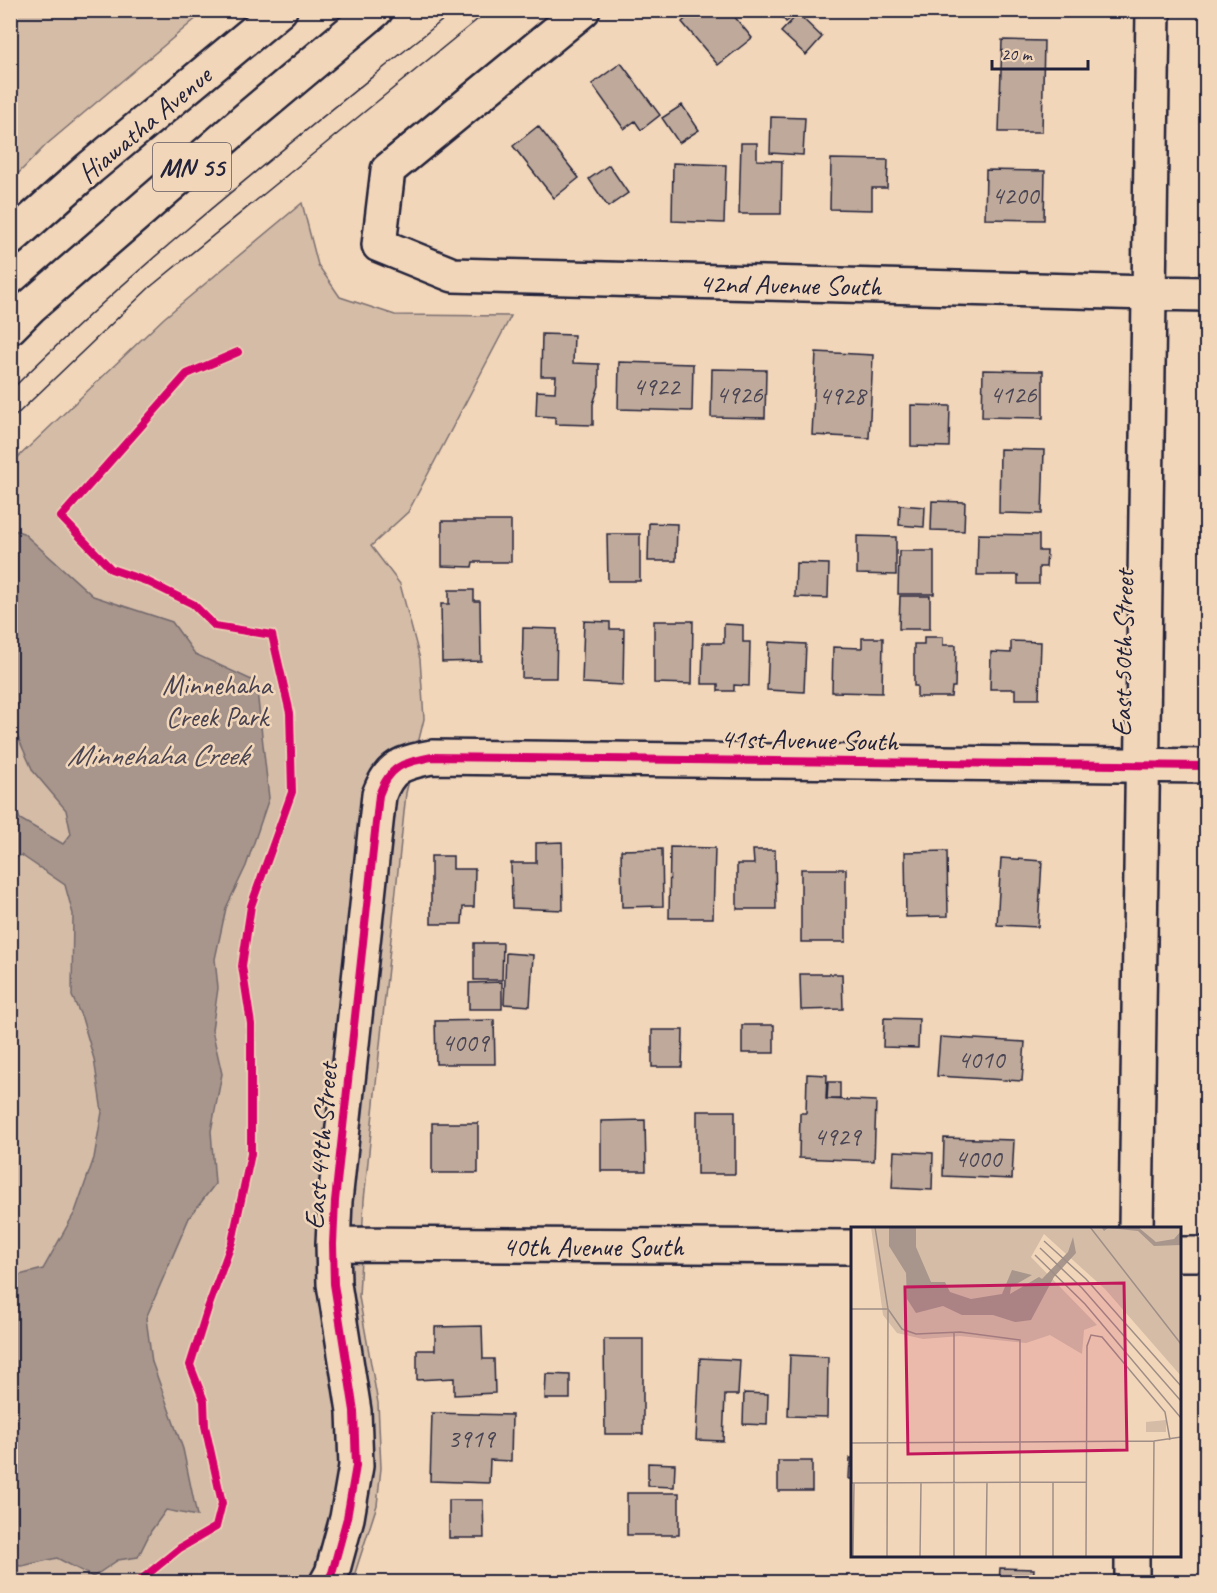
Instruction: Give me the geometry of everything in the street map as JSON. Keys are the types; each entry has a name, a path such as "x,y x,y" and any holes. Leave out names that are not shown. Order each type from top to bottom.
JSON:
{"main road":[{"name":"Hiawatha Avenue","path":"10,239 90,168 280,10"},
{"name":"MN 55","path":"10,327 251,115 376,10"},
{"name":"42nd Avenue South","path":"583,10 388,170 378,245 453,275 1206,294"},
{"name":"East 50th Street","path":"1136,1227 1153,10"},
{"name":"41st Avenue South","path":"411,761 432,757 1206,766"},
{"name":"East 49th Street","path":"327,1582 332,1573 347,1518 356,1466 354,1411 334,1284 335,1201 379,795 392,771 401,764 411,761"},
{"name":"40th Avenue South","path":"333,1244 851,1247"},
{"path":"1181,1254 1206,1254"},
{"path":"1132,1557 1132,1582"}],"green space":[{"path":"11,10 205,11 47,144 11,181"},
{"name":"Minnehaha Creek Park","path":"302,203 318,265 340,297 395,315 511,316 408,512 371,546 400,584 420,659 424,719 406,793 364,1200 359,1297 378,1403 381,1468 377,1505 352,1582 11,1582 11,464 164,318"}],"water":[{"name":"Minnehaha Creek","path":"11,529 23,533 93,596 172,622 195,654 256,682 269,798 246,866 226,908 215,959 218,988 212,1030 222,1074 211,1131 215,1184 189,1218 146,1318 152,1362 183,1449 197,1516 166,1510 151,1531 138,1557 118,1560 93,1577 57,1558 22,1566 11,1565 11,1277 43,1269 75,1212 94,1158 102,1112 94,1059 82,1018 72,996 73,914 65,885 21,855 11,860 11,797 20,819 63,844 71,834 66,810 33,771 11,722"}],"building":[{"path":"695,10 729,10 752,38 718,65 682,22"},
{"path":"777,10 802,10 786,22"},
{"path":"798,14 822,37 806,55 781,32"},
{"path":"1002,40 1044,41 1042,132 999,132"},
{"path":"621,63 660,115 641,130 635,121 624,129 592,84"},
{"path":"682,105 699,130 679,143 662,118"},
{"path":"771,117 805,118 803,155 770,153"},
{"path":"538,126 579,178 554,198 513,146"},
{"path":"741,143 757,143 757,160 782,161 781,214 739,214"},
{"path":"831,159 888,160 887,188 872,188 872,210 830,209"},
{"path":"673,163 726,165 724,223 672,221"},
{"path":"609,165 628,193 608,207 589,179"},
{"path":"986,170 1045,171 1044,220 985,219"},
{"path":"542,334 574,335 573,363 599,364 599,386 593,404 593,425 555,424 555,417 536,416 537,391 555,392 556,376 541,376"},
{"path":"816,352 873,355 869,438 812,435"},
{"path":"619,362 693,364 692,411 618,409"},
{"path":"712,369 766,370 765,418 711,417"},
{"path":"983,370 1043,371 1043,418 982,417"},
{"path":"911,405 950,406 949,447 911,446"},
{"path":"1000,449 1044,450 1042,514 999,513"},
{"path":"932,501 965,502 964,531 931,530"},
{"path":"900,505 925,507 924,527 899,525"},
{"path":"442,521 511,521 511,562 473,562 472,567 442,566"},
{"path":"649,523 677,524 676,561 648,561"},
{"path":"607,534 640,534 640,581 608,581"},
{"path":"978,534 1039,535 1039,551 1047,551 1046,567 1039,567 1039,584 1018,584 1018,575 977,575"},
{"path":"857,536 896,537 896,575 857,574"},
{"path":"899,551 934,551 934,594 898,594"},
{"path":"796,563 829,564 828,598 795,597"},
{"path":"449,590 474,590 474,601 480,601 481,661 442,662 441,604 449,604"},
{"path":"900,596 930,596 930,629 899,629"},
{"path":"584,621 610,622 610,629 624,629 623,685 582,683"},
{"path":"654,621 693,621 692,684 654,683"},
{"path":"724,624 743,625 743,642 750,642 749,686 734,685 734,691 718,691 718,684 702,684 703,643 724,643"},
{"path":"523,628 557,629 556,678 522,678"},
{"path":"924,637 943,637 943,645 956,645 955,687 952,687 951,697 917,697 917,686 914,686 914,644 924,644"},
{"path":"862,638 883,638 882,693 832,692 833,647 862,648"},
{"path":"1011,641 1041,642 1039,699 1015,699 1015,689 990,689 991,652 1011,653"},
{"path":"769,642 806,644 804,692 767,690"},
{"path":"562,842 563,910 512,908 511,863 536,863 536,843"},
{"path":"670,847 715,848 713,918 669,918"},
{"path":"662,849 663,906 622,907 621,850"},
{"path":"753,850 775,850 776,909 737,909 737,864 754,864"},
{"path":"947,851 948,916 906,917 905,852"},
{"path":"431,856 453,856 453,869 475,869 474,907 463,907 462,924 431,924"},
{"path":"1001,858 1042,861 1038,927 997,925"},
{"path":"801,869 846,869 846,942 801,942"},
{"path":"474,943 503,943 502,980 474,980"},
{"path":"506,953 533,955 530,1006 504,1004"},
{"path":"800,974 842,974 843,1009 801,1010"},
{"path":"502,982 502,1009 469,1009 469,983"},
{"path":"884,1018 919,1019 918,1048 883,1047"},
{"path":"494,1020 495,1064 436,1064 435,1021"},
{"path":"742,1025 774,1025 774,1053 742,1053"},
{"path":"652,1030 683,1030 682,1067 652,1067"},
{"path":"940,1037 1025,1042 1022,1081 937,1076"},
{"path":"807,1074 827,1075 826,1099 876,1101 874,1161 799,1158 800,1113 806,1113"},
{"path":"828,1082 840,1082 840,1099 827,1099"},
{"path":"697,1111 735,1111 735,1174 697,1174"},
{"path":"645,1120 646,1171 601,1171 601,1121"},
{"path":"432,1123 478,1123 478,1173 432,1173"},
{"path":"944,1138 1014,1140 1012,1179 943,1176"},
{"path":"894,1151 933,1153 932,1190 892,1188"},
{"path":"482,1326 483,1359 494,1359 495,1393 454,1395 454,1378 417,1380 417,1350 435,1350 435,1327"},
{"path":"604,1339 643,1339 643,1434 605,1434"},
{"path":"790,1355 828,1357 827,1417 788,1416"},
{"path":"700,1358 740,1360 738,1395 725,1395 723,1441 696,1440"},
{"path":"546,1374 570,1375 570,1399 545,1399"},
{"path":"744,1393 768,1394 767,1425 743,1424"},
{"path":"432,1413 512,1415 511,1461 490,1460 489,1483 430,1481"},
{"path":"850,1458 851,1458 851,1479 849,1479"},
{"path":"778,1461 812,1461 812,1491 778,1491"},
{"path":"648,1463 675,1464 674,1487 648,1486"},
{"path":"627,1493 679,1493 679,1535 627,1535"},
{"path":"449,1500 483,1500 484,1538 449,1538"},
{"path":"1000,1568 1034,1569 1033,1582 999,1582"},
{"path":"395,1579 456,1579 456,1582 395,1582"}],"tram line":[{"path":"10,391 172,242 455,10"},
{"path":"10,421 149,288 489,10"}],"cycle path":[{"path":"138,1582 180,1548 216,1527 222,1503 205,1426 204,1401 190,1365 232,1242 251,1154 251,1024 242,966 251,906 292,792 290,713 272,635 215,626 193,604 146,581 111,569 61,517 187,374 238,352"},
{"path":"327,1582 332,1573 347,1518 356,1466 354,1411 334,1284 335,1201 379,795 393,771 413,761 432,757 1206,766"}]}
